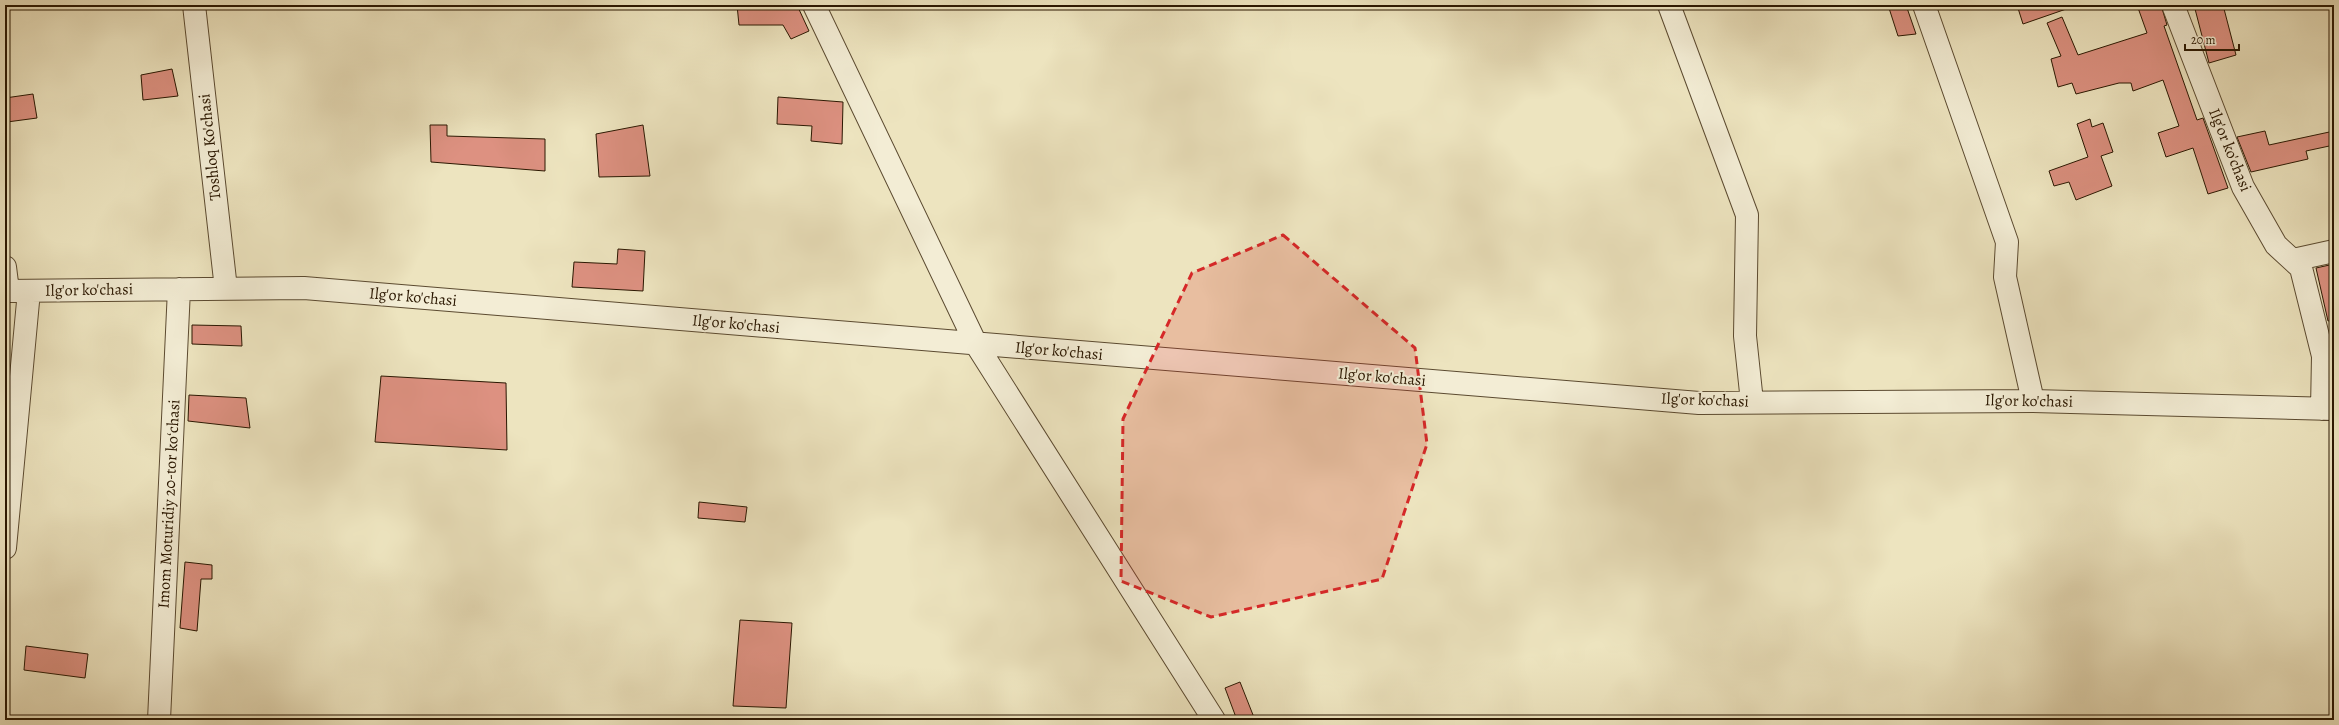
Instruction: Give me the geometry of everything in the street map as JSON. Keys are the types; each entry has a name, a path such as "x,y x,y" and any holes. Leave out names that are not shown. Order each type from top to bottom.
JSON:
{"street":[{"name":"Toshloq Ko'chasi","path":"194,5 226,288"},
{"path":"814,5 976,344 1214,720"},
{"path":"1669,5 1747,215 1744,336 1752,402"},
{"path":"1924,5 2007,242 2005,277 2033,401"},
{"name":"Ilg'or ko'chasi","path":"14,291 304,288 1699,403 2033,401 2328,409 2324,356 2301,268 2276,245 2243,187 2173,5"},
{"path":"2293,260 2334,251"},
{"path":"5,267 14,291 5,548"},
{"name":"Imom Moturidiy 20-tor koʻchasi","path":"159,720 179,289"}],"highlighted area":[{"path":"1283,235 1415,348 1427,444 1382,579 1211,617 1121,581 1123,419 1192,273"}],"building":[{"path":"737,5 797,5 809,31 791,39 783,25 739,25"},
{"path":"1888,5 1906,5 1916,34 1898,36"},
{"path":"2017,5 2071,5 2072,7 2023,24"},
{"path":"2137,5 2161,5 2167,25 2164,26 2197,120 2203,118 2228,188 2208,194 2193,148 2166,157 2158,133 2179,126 2163,80 2133,91 2131,83 2119,83 2076,94 2072,83 2058,87 2051,59 2061,56 2047,23 2062,17 2078,55 2147,33"},
{"path":"2194,5 2223,5 2236,55 2209,63"},
{"path":"172,69 178,96 143,100 141,75"},
{"path":"33,94 37,118 7,122 5,98"},
{"path":"778,97 843,102 842,144 811,141 812,126 777,124"},
{"path":"2090,119 2092,127 2103,123 2113,152 2101,156 2112,186 2076,200 2069,182 2054,186 2049,171 2088,157 2077,124"},
{"path":"430,125 447,125 447,136 545,139 545,171 431,162"},
{"path":"643,125 650,176 599,177 596,134"},
{"path":"2265,131 2269,145 2334,131 2334,145 2306,151 2308,159 2251,172 2237,137"},
{"path":"618,249 645,251 643,291 572,287 574,262 617,264"},
{"path":"2334,264 2334,320 2328,321 2316,268"},
{"path":"192,325 241,326 242,346 192,344"},
{"path":"381,376 506,383 507,450 375,442"},
{"path":"189,395 246,398 250,428 188,421"},
{"path":"699,502 747,507 745,522 698,518"},
{"path":"185,562 212,565 212,579 201,579 197,631 180,628"},
{"path":"740,620 792,623 786,708 733,706"},
{"path":"26,646 88,654 85,678 24,670"},
{"path":"1240,682 1255,720 1237,720 1225,688"}]}
